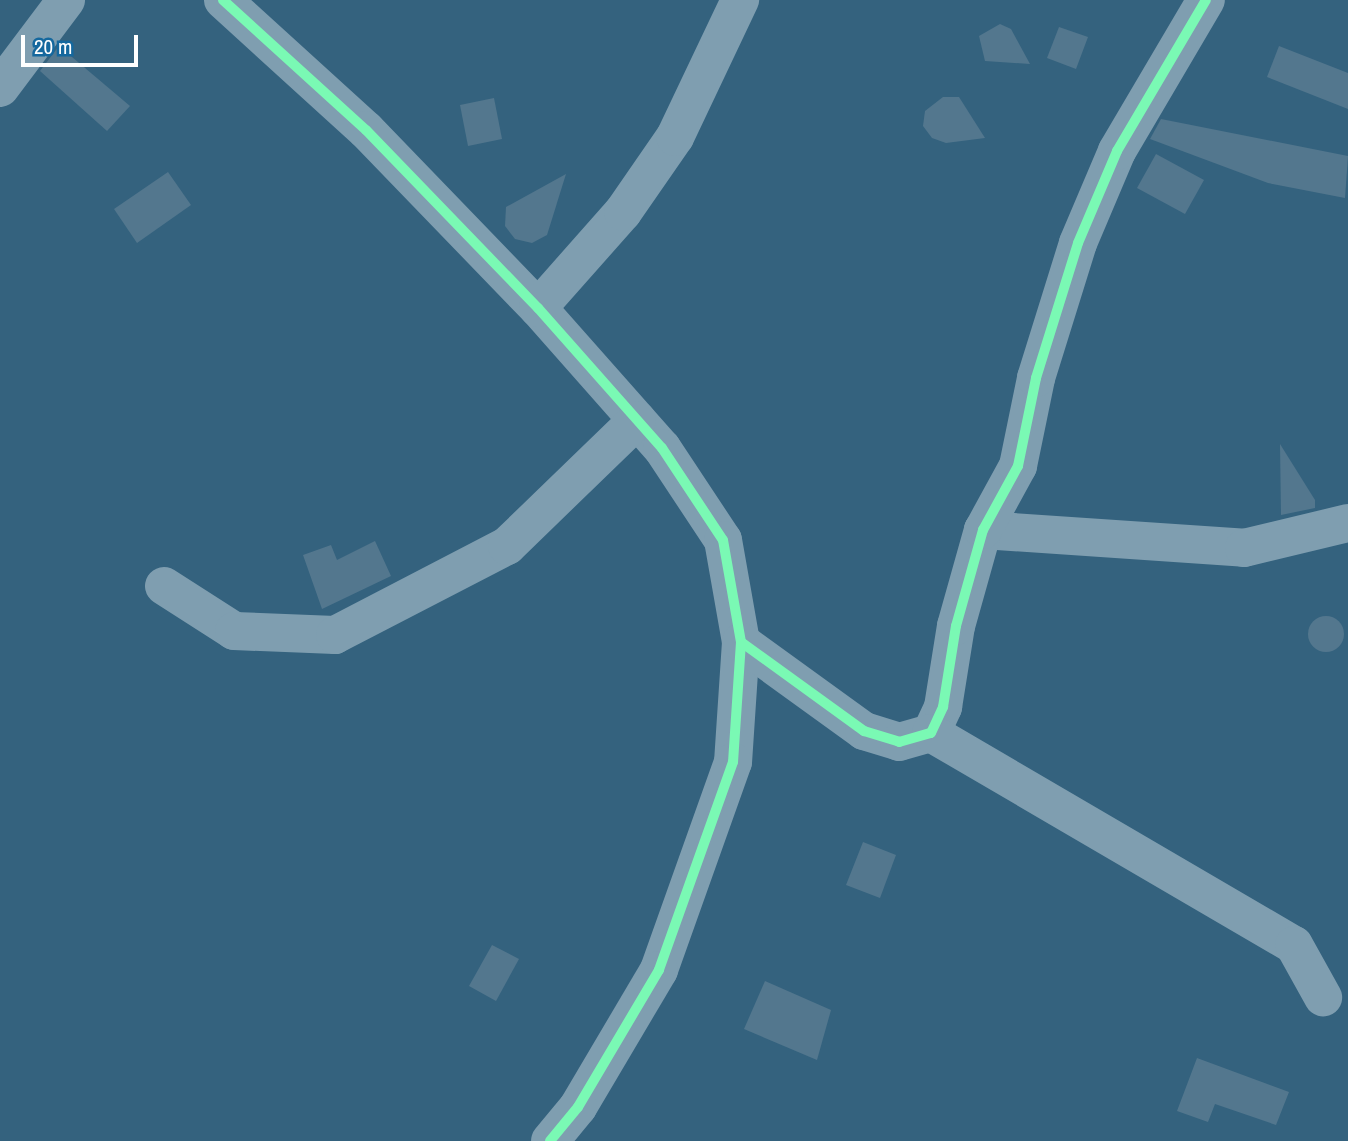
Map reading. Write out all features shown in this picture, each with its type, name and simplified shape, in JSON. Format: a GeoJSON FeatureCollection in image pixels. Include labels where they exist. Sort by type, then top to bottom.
{"type":"FeatureCollection","features":[{"type":"Feature","properties":{"kind":"street"},"geometry":{"type":"LineString","coordinates":[[0,88],[66,0]]}},
{"type":"Feature","properties":{"kind":"street"},"geometry":{"type":"LineString","coordinates":[[222,0],[366,130],[538,309],[637,420],[723,540],[741,642],[733,762],[710,839],[659,970],[578,1107],[550,1141]]}},
{"type":"Feature","properties":{"kind":"street"},"geometry":{"type":"LineString","coordinates":[[538,309],[623,212],[675,137],[740,0]]}},
{"type":"Feature","properties":{"kind":"street"},"geometry":{"type":"LineString","coordinates":[[931,733],[943,706],[956,626],[983,530],[1018,466],[1035,378],[1078,243],[1117,151],[1206,0]]}},
{"type":"Feature","properties":{"kind":"street"},"geometry":{"type":"LineString","coordinates":[[164,586],[234,631],[335,635],[507,546],[637,420]]}},
{"type":"Feature","properties":{"kind":"street"},"geometry":{"type":"LineString","coordinates":[[983,530],[1244,548],[1348,523]]}},
{"type":"Feature","properties":{"kind":"street"},"geometry":{"type":"LineString","coordinates":[[741,642],[864,731],[899,742],[931,733],[1294,945],[1323,997]]}},
{"type":"Feature","properties":{"kind":"building"},"geometry":{"type":"Polygon","coordinates":[[[1000,24],[1011,29],[1030,64],[985,61],[979,36],[1000,24]]]}},
{"type":"Feature","properties":{"kind":"building"},"geometry":{"type":"Polygon","coordinates":[[[1059,27],[1088,37],[1076,69],[1047,58],[1059,27]]]}},
{"type":"Feature","properties":{"kind":"building"},"geometry":{"type":"Polygon","coordinates":[[[59,46],[130,106],[107,131],[40,71],[59,46]]]}},
{"type":"Feature","properties":{"kind":"building"},"geometry":{"type":"Polygon","coordinates":[[[1279,46],[1348,73],[1348,109],[1267,77],[1279,46]]]}},
{"type":"Feature","properties":{"kind":"building"},"geometry":{"type":"Polygon","coordinates":[[[943,97],[959,97],[985,138],[946,143],[932,138],[923,126],[925,111],[943,97]]]}},
{"type":"Feature","properties":{"kind":"building"},"geometry":{"type":"Polygon","coordinates":[[[494,98],[502,139],[468,146],[460,105],[494,98]]]}},
{"type":"Feature","properties":{"kind":"building"},"geometry":{"type":"Polygon","coordinates":[[[1161,119],[1348,156],[1345,198],[1268,183],[1150,139],[1161,119]]]}},
{"type":"Feature","properties":{"kind":"building"},"geometry":{"type":"Polygon","coordinates":[[[1156,154],[1204,180],[1185,214],[1137,188],[1156,154]]]}},
{"type":"Feature","properties":{"kind":"building"},"geometry":{"type":"Polygon","coordinates":[[[168,172],[191,205],[137,243],[114,209],[168,172]]]}},
{"type":"Feature","properties":{"kind":"building"},"geometry":{"type":"Polygon","coordinates":[[[566,174],[547,235],[532,243],[515,239],[505,226],[506,207],[566,174]]]}},
{"type":"Feature","properties":{"kind":"building"},"geometry":{"type":"Polygon","coordinates":[[[1280,444],[1315,500],[1315,508],[1281,515],[1280,444]]]}},
{"type":"Feature","properties":{"kind":"building"},"geometry":{"type":"Polygon","coordinates":[[[375,541],[391,576],[322,609],[303,555],[331,545],[337,560],[375,541]]]}},
{"type":"Feature","properties":{"kind":"building"},"geometry":{"type":"Polygon","coordinates":[[[1326,616],[1339,621],[1344,634],[1339,647],[1326,652],[1313,647],[1308,634],[1313,621],[1326,616]]]}},
{"type":"Feature","properties":{"kind":"building"},"geometry":{"type":"Polygon","coordinates":[[[863,842],[896,855],[880,898],[846,885],[863,842]]]}},
{"type":"Feature","properties":{"kind":"building"},"geometry":{"type":"Polygon","coordinates":[[[492,945],[519,959],[496,1001],[469,986],[492,945]]]}},
{"type":"Feature","properties":{"kind":"building"},"geometry":{"type":"Polygon","coordinates":[[[765,981],[831,1010],[817,1060],[744,1029],[765,981]]]}},
{"type":"Feature","properties":{"kind":"building"},"geometry":{"type":"Polygon","coordinates":[[[1197,1058],[1289,1092],[1276,1125],[1215,1104],[1208,1122],[1177,1111],[1197,1058]]]}},
{"type":"Feature","properties":{"kind":"cycle path"},"geometry":{"type":"LineString","coordinates":[[223,0],[366,130],[538,308],[662,448],[723,540],[741,642],[733,762],[659,970],[578,1107],[550,1141]]}},
{"type":"Feature","properties":{"kind":"cycle path"},"geometry":{"type":"LineString","coordinates":[[741,642],[864,731],[899,742],[931,733],[943,707],[956,626],[983,530],[1018,466],[1036,378],[1078,243],[1117,151],[1206,0]]}}]}
